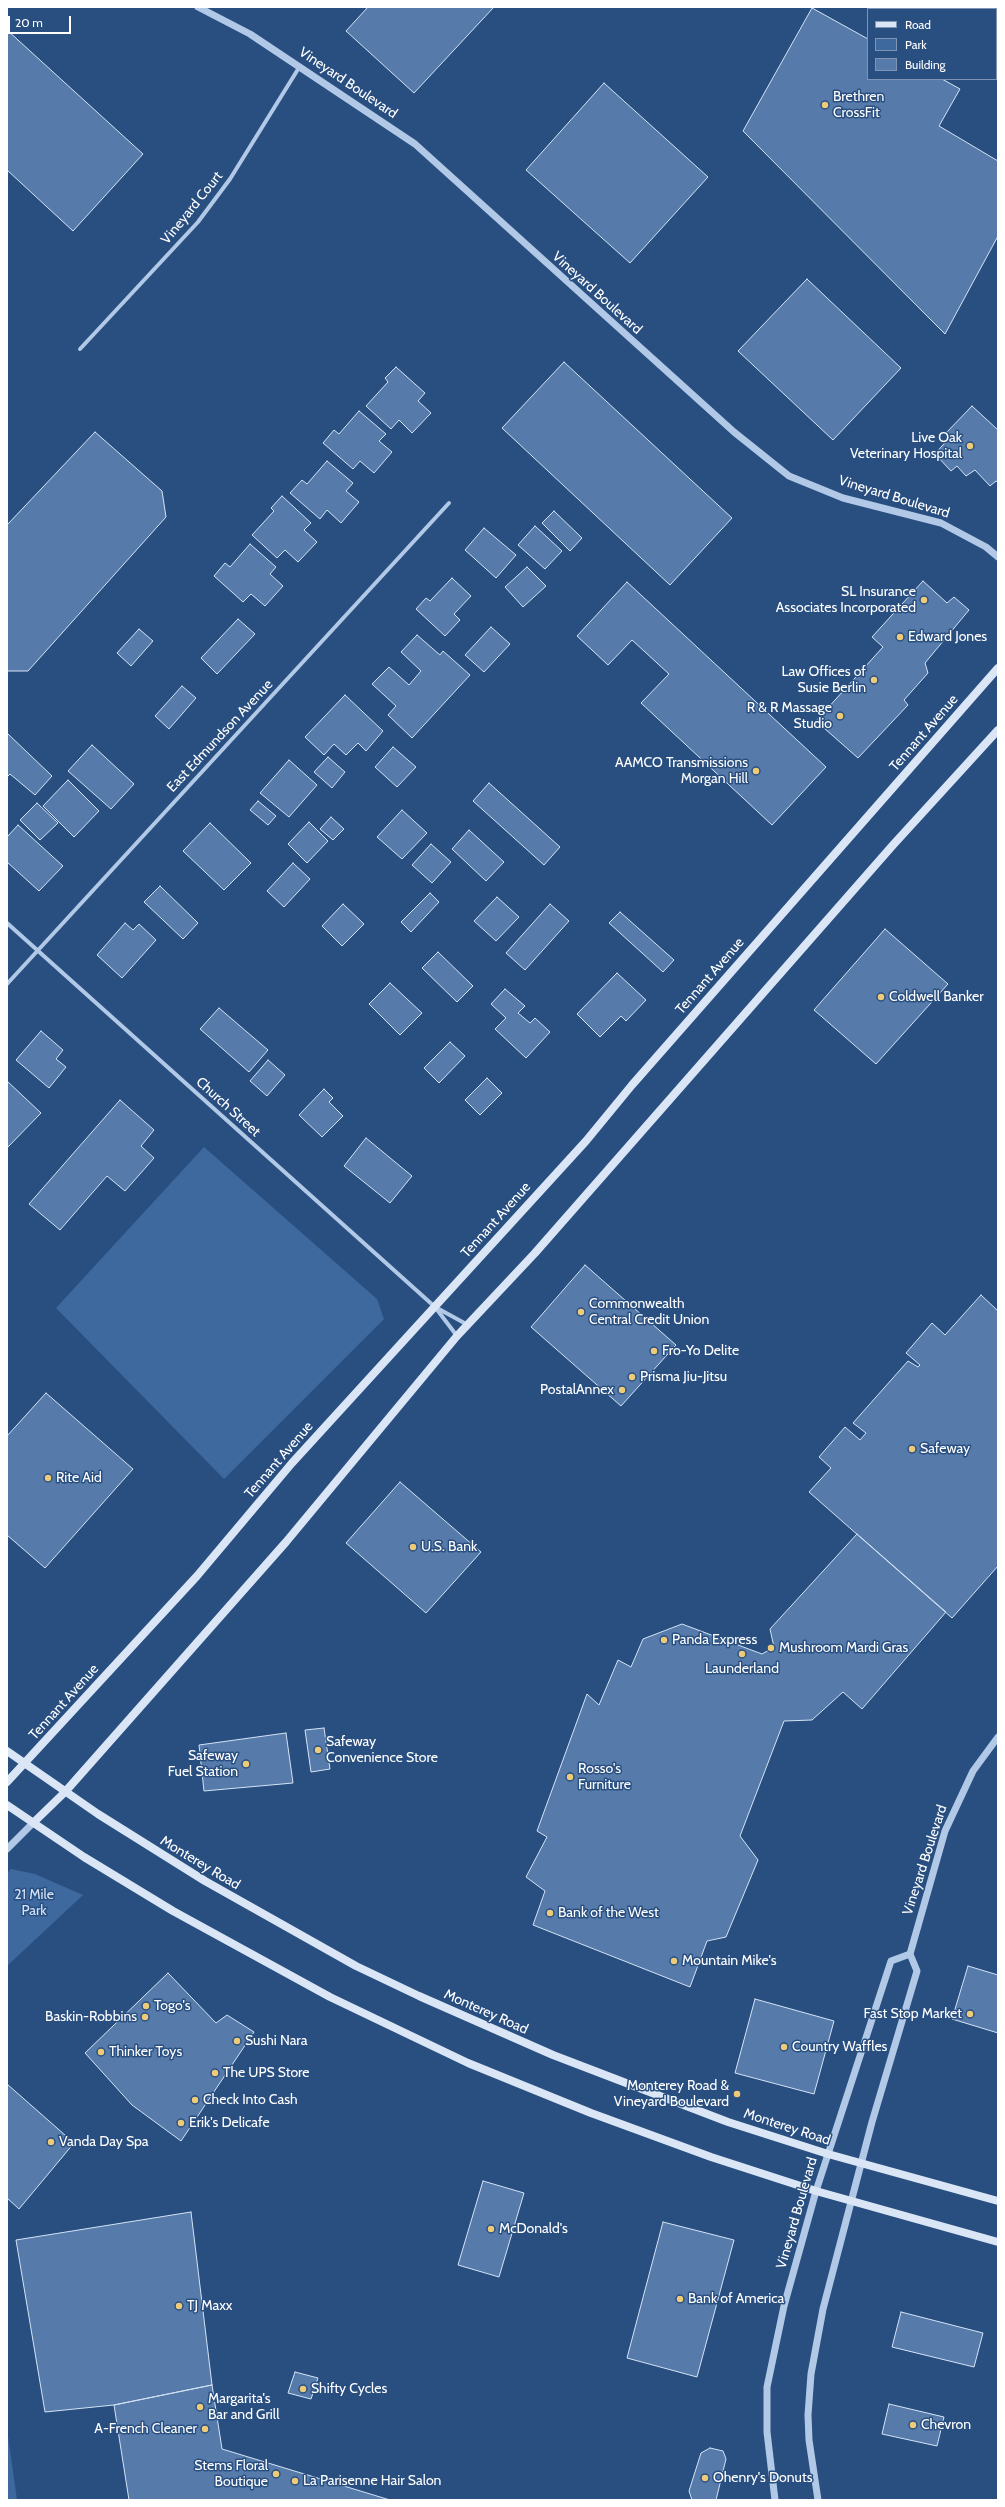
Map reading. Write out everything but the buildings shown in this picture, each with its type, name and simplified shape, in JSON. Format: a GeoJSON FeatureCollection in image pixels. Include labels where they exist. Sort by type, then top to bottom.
{"type":"FeatureCollection","features":[{"type":"Feature","properties":{"kind":"main road","name":"Tennant Avenue"},"geometry":{"type":"LineString","coordinates":[[7,1782],[197,1576],[292,1463],[586,1140],[632,1085],[998,668]]}},
{"type":"Feature","properties":{"kind":"main road"},"geometry":{"type":"LineString","coordinates":[[34,1823],[65,1792],[286,1542],[457,1336],[469,1326],[998,730]]}},
{"type":"Feature","properties":{"kind":"main road","name":"Monterey Road"},"geometry":{"type":"LineString","coordinates":[[7,1751],[65,1792],[150,1847],[252,1909],[356,1966],[419,1996],[552,2055],[673,2103],[861,2164],[998,2200]]}},
{"type":"Feature","properties":{"kind":"main road"},"geometry":{"type":"LineString","coordinates":[[7,1805],[173,1911],[323,1993],[475,2066],[591,2113],[710,2157],[852,2202],[998,2242]]}},
{"type":"Feature","properties":{"kind":"street","name":"Vineyard Boulevard"},"geometry":{"type":"LineString","coordinates":[[198,7],[250,34],[415,144],[728,427],[789,476],[843,498],[941,523],[986,547],[998,558]]}},
{"type":"Feature","properties":{"kind":"street","name":"Vineyard Court"},"geometry":{"type":"LineString","coordinates":[[80,349],[198,222],[230,179],[300,66]]}},
{"type":"Feature","properties":{"kind":"street","name":"East Edmundson Avenue"},"geometry":{"type":"LineString","coordinates":[[7,984],[449,503]]}},
{"type":"Feature","properties":{"kind":"street","name":"Church Street"},"geometry":{"type":"LineString","coordinates":[[7,923],[435,1307],[457,1336]]}},
{"type":"Feature","properties":{"kind":"street","name":"Church Street"},"geometry":{"type":"LineString","coordinates":[[435,1307],[469,1326]]}},
{"type":"Feature","properties":{"kind":"street","name":"Vineyard Boulevard"},"geometry":{"type":"LineString","coordinates":[[775,2500],[767,2432],[768,2387],[784,2306],[816,2191],[891,1961],[910,1954],[946,1831],[973,1771],[998,1737]]}},
{"type":"Feature","properties":{"kind":"street"},"geometry":{"type":"LineString","coordinates":[[7,1849],[34,1823]]}},
{"type":"Feature","properties":{"kind":"street"},"geometry":{"type":"LineString","coordinates":[[818,2500],[809,2440],[811,2374],[823,2309],[861,2164],[917,1971],[910,1954]]}},
{"type":"Feature","properties":{"kind":"green space"},"geometry":{"type":"Polygon","coordinates":[[[204,1147],[377,1299],[384,1319],[224,1479],[56,1308],[204,1147]]]}},
{"type":"Feature","properties":{"kind":"green space","name":"21 Mile Park"},"geometry":{"type":"Polygon","coordinates":[[[11,1869],[35,1874],[83,1895],[7,1966],[7,1873],[11,1869]]]}},
{"type":"Feature","properties":{"kind":"green space"},"geometry":{"type":"Polygon","coordinates":[[[7,2429],[17,2500],[7,2500],[7,2429]]]}},
{"type":"Feature","properties":{"kind":"place","name":"Brethren CrossFit"},"geometry":{"type":"Point","coordinates":[825,105]}},
{"type":"Feature","properties":{"kind":"place","name":"Live Oak Veterinary Hospital"},"geometry":{"type":"Point","coordinates":[970,446]}},
{"type":"Feature","properties":{"kind":"place","name":"SL Insurance Associates Incorporated"},"geometry":{"type":"Point","coordinates":[924,600]}},
{"type":"Feature","properties":{"kind":"place","name":"Edward Jones"},"geometry":{"type":"Point","coordinates":[900,637]}},
{"type":"Feature","properties":{"kind":"place","name":"Law Offices of Susie Berlin"},"geometry":{"type":"Point","coordinates":[874,680]}},
{"type":"Feature","properties":{"kind":"place","name":"R & R Massage Studio"},"geometry":{"type":"Point","coordinates":[840,716]}},
{"type":"Feature","properties":{"kind":"place","name":"AAMCO Transmissions Morgan Hill"},"geometry":{"type":"Point","coordinates":[756,771]}},
{"type":"Feature","properties":{"kind":"place","name":"Coldwell Banker"},"geometry":{"type":"Point","coordinates":[881,997]}},
{"type":"Feature","properties":{"kind":"place","name":"Commonwealth Central Credit Union"},"geometry":{"type":"Point","coordinates":[581,1312]}},
{"type":"Feature","properties":{"kind":"place","name":"Fro-Yo Delite"},"geometry":{"type":"Point","coordinates":[654,1351]}},
{"type":"Feature","properties":{"kind":"place","name":"Prisma Jiu-Jitsu"},"geometry":{"type":"Point","coordinates":[632,1377]}},
{"type":"Feature","properties":{"kind":"place","name":"PostalAnnex"},"geometry":{"type":"Point","coordinates":[622,1390]}},
{"type":"Feature","properties":{"kind":"place","name":"Safeway"},"geometry":{"type":"Point","coordinates":[912,1449]}},
{"type":"Feature","properties":{"kind":"place","name":"Rite Aid"},"geometry":{"type":"Point","coordinates":[48,1478]}},
{"type":"Feature","properties":{"kind":"place","name":"U.S. Bank"},"geometry":{"type":"Point","coordinates":[413,1547]}},
{"type":"Feature","properties":{"kind":"place","name":"Panda Express"},"geometry":{"type":"Point","coordinates":[664,1640]}},
{"type":"Feature","properties":{"kind":"place","name":"Mushroom Mardi Gras"},"geometry":{"type":"Point","coordinates":[771,1648]}},
{"type":"Feature","properties":{"kind":"place","name":"Launderland"},"geometry":{"type":"Point","coordinates":[742,1654]}},
{"type":"Feature","properties":{"kind":"place","name":"Safeway Convenience Store"},"geometry":{"type":"Point","coordinates":[318,1750]}},
{"type":"Feature","properties":{"kind":"place","name":"Safeway Fuel Station"},"geometry":{"type":"Point","coordinates":[246,1764]}},
{"type":"Feature","properties":{"kind":"place","name":"Rosso's Furniture"},"geometry":{"type":"Point","coordinates":[570,1777]}},
{"type":"Feature","properties":{"kind":"place","name":"Bank of the West"},"geometry":{"type":"Point","coordinates":[550,1913]}},
{"type":"Feature","properties":{"kind":"place","name":"Mountain Mike's"},"geometry":{"type":"Point","coordinates":[674,1961]}},
{"type":"Feature","properties":{"kind":"place","name":"Togo's"},"geometry":{"type":"Point","coordinates":[146,2006]}},
{"type":"Feature","properties":{"kind":"place","name":"Fast Stop Market"},"geometry":{"type":"Point","coordinates":[970,2014]}},
{"type":"Feature","properties":{"kind":"place","name":"Baskin-Robbins"},"geometry":{"type":"Point","coordinates":[145,2017]}},
{"type":"Feature","properties":{"kind":"place","name":"Sushi Nara"},"geometry":{"type":"Point","coordinates":[237,2041]}},
{"type":"Feature","properties":{"kind":"place","name":"Country Waffles"},"geometry":{"type":"Point","coordinates":[784,2047]}},
{"type":"Feature","properties":{"kind":"place","name":"Thinker Toys"},"geometry":{"type":"Point","coordinates":[101,2052]}},
{"type":"Feature","properties":{"kind":"place","name":"The UPS Store"},"geometry":{"type":"Point","coordinates":[215,2073]}},
{"type":"Feature","properties":{"kind":"place","name":"Monterey Road & Vineyard Boulevard"},"geometry":{"type":"Point","coordinates":[737,2094]}},
{"type":"Feature","properties":{"kind":"place","name":"Check Into Cash"},"geometry":{"type":"Point","coordinates":[195,2100]}},
{"type":"Feature","properties":{"kind":"place","name":"Erik's Delicafe"},"geometry":{"type":"Point","coordinates":[181,2123]}},
{"type":"Feature","properties":{"kind":"place","name":"Vanda Day Spa"},"geometry":{"type":"Point","coordinates":[51,2142]}},
{"type":"Feature","properties":{"kind":"place","name":"McDonald's"},"geometry":{"type":"Point","coordinates":[491,2229]}},
{"type":"Feature","properties":{"kind":"place","name":"Bank of America"},"geometry":{"type":"Point","coordinates":[680,2299]}},
{"type":"Feature","properties":{"kind":"place","name":"TJ Maxx"},"geometry":{"type":"Point","coordinates":[179,2306]}},
{"type":"Feature","properties":{"kind":"place","name":"Shifty Cycles"},"geometry":{"type":"Point","coordinates":[303,2389]}},
{"type":"Feature","properties":{"kind":"place","name":"Margarita's Bar and Grill"},"geometry":{"type":"Point","coordinates":[200,2407]}},
{"type":"Feature","properties":{"kind":"place","name":"Chevron"},"geometry":{"type":"Point","coordinates":[913,2425]}},
{"type":"Feature","properties":{"kind":"place","name":"A-French Cleaner"},"geometry":{"type":"Point","coordinates":[205,2429]}},
{"type":"Feature","properties":{"kind":"place","name":"Stems Floral Boutique"},"geometry":{"type":"Point","coordinates":[276,2474]}},
{"type":"Feature","properties":{"kind":"place","name":"Ohenry's Donuts"},"geometry":{"type":"Point","coordinates":[705,2478]}},
{"type":"Feature","properties":{"kind":"place","name":"La Parisenne Hair Salon"},"geometry":{"type":"Point","coordinates":[295,2481]}}]}
